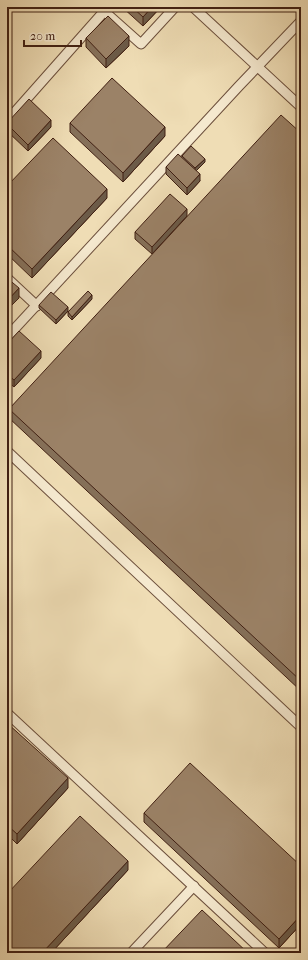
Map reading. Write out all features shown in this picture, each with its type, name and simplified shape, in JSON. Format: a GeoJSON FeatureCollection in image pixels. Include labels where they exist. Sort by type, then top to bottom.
{"type":"FeatureCollection","features":[{"type":"Feature","properties":{"kind":"lane"},"geometry":{"type":"LineString","coordinates":[[7,121],[106,9],[141,44],[175,7]]}},
{"type":"Feature","properties":{"kind":"lane"},"geometry":{"type":"LineString","coordinates":[[193,7],[301,107]]}},
{"type":"Feature","properties":{"kind":"lane"},"geometry":{"type":"LineString","coordinates":[[7,337],[257,66],[301,21]]}},
{"type":"Feature","properties":{"kind":"lane"},"geometry":{"type":"LineString","coordinates":[[7,278],[36,306]]}},
{"type":"Feature","properties":{"kind":"lane"},"geometry":{"type":"LineString","coordinates":[[7,451],[301,727]]}},
{"type":"Feature","properties":{"kind":"lane"},"geometry":{"type":"LineString","coordinates":[[7,713],[265,953]]}},
{"type":"Feature","properties":{"kind":"lane"},"geometry":{"type":"LineString","coordinates":[[131,953],[194,886]]}},
{"type":"Feature","properties":{"kind":"building"},"geometry":{"type":"Polygon","coordinates":[[[132,7],[152,7],[143,17],[132,7]]]}},
{"type":"Feature","properties":{"kind":"building"},"geometry":{"type":"Polygon","coordinates":[[[108,16],[129,36],[106,59],[86,38],[108,16]]]}},
{"type":"Feature","properties":{"kind":"building"},"geometry":{"type":"Polygon","coordinates":[[[112,78],[165,127],[123,173],[70,123],[112,78]]]}},
{"type":"Feature","properties":{"kind":"building"},"geometry":{"type":"Polygon","coordinates":[[[29,99],[51,120],[28,145],[7,123],[29,99]]]}},
{"type":"Feature","properties":{"kind":"building"},"geometry":{"type":"Polygon","coordinates":[[[281,115],[301,133],[301,681],[9,409],[281,115]]]}},
{"type":"Feature","properties":{"kind":"building"},"geometry":{"type":"Polygon","coordinates":[[[53,138],[107,189],[32,269],[7,245],[7,186],[53,138]]]}},
{"type":"Feature","properties":{"kind":"building"},"geometry":{"type":"Polygon","coordinates":[[[191,146],[205,159],[195,168],[182,156],[191,146]]]}},
{"type":"Feature","properties":{"kind":"building"},"geometry":{"type":"Polygon","coordinates":[[[178,154],[200,174],[187,188],[166,167],[178,154]]]}},
{"type":"Feature","properties":{"kind":"building"},"geometry":{"type":"Polygon","coordinates":[[[170,194],[187,209],[152,247],[135,232],[170,194]]]}},
{"type":"Feature","properties":{"kind":"building"},"geometry":{"type":"Polygon","coordinates":[[[7,278],[19,288],[7,301],[7,278]]]}},
{"type":"Feature","properties":{"kind":"building"},"geometry":{"type":"Polygon","coordinates":[[[88,291],[92,295],[72,317],[68,312],[88,291]]]}},
{"type":"Feature","properties":{"kind":"building"},"geometry":{"type":"Polygon","coordinates":[[[51,292],[68,307],[56,320],[39,305],[51,292]]]}},
{"type":"Feature","properties":{"kind":"building"},"geometry":{"type":"Polygon","coordinates":[[[19,331],[41,351],[14,380],[7,374],[7,344],[19,331]]]}},
{"type":"Feature","properties":{"kind":"building"},"geometry":{"type":"Polygon","coordinates":[[[7,723],[68,778],[17,834],[7,825],[7,723]]]}},
{"type":"Feature","properties":{"kind":"building"},"geometry":{"type":"Polygon","coordinates":[[[190,763],[301,866],[301,915],[279,939],[144,813],[190,763]]]}},
{"type":"Feature","properties":{"kind":"building"},"geometry":{"type":"Polygon","coordinates":[[[80,816],[128,861],[42,953],[13,953],[7,947],[7,894],[80,816]]]}},
{"type":"Feature","properties":{"kind":"building"},"geometry":{"type":"Polygon","coordinates":[[[202,910],[248,953],[161,953],[202,910]]]}}]}
